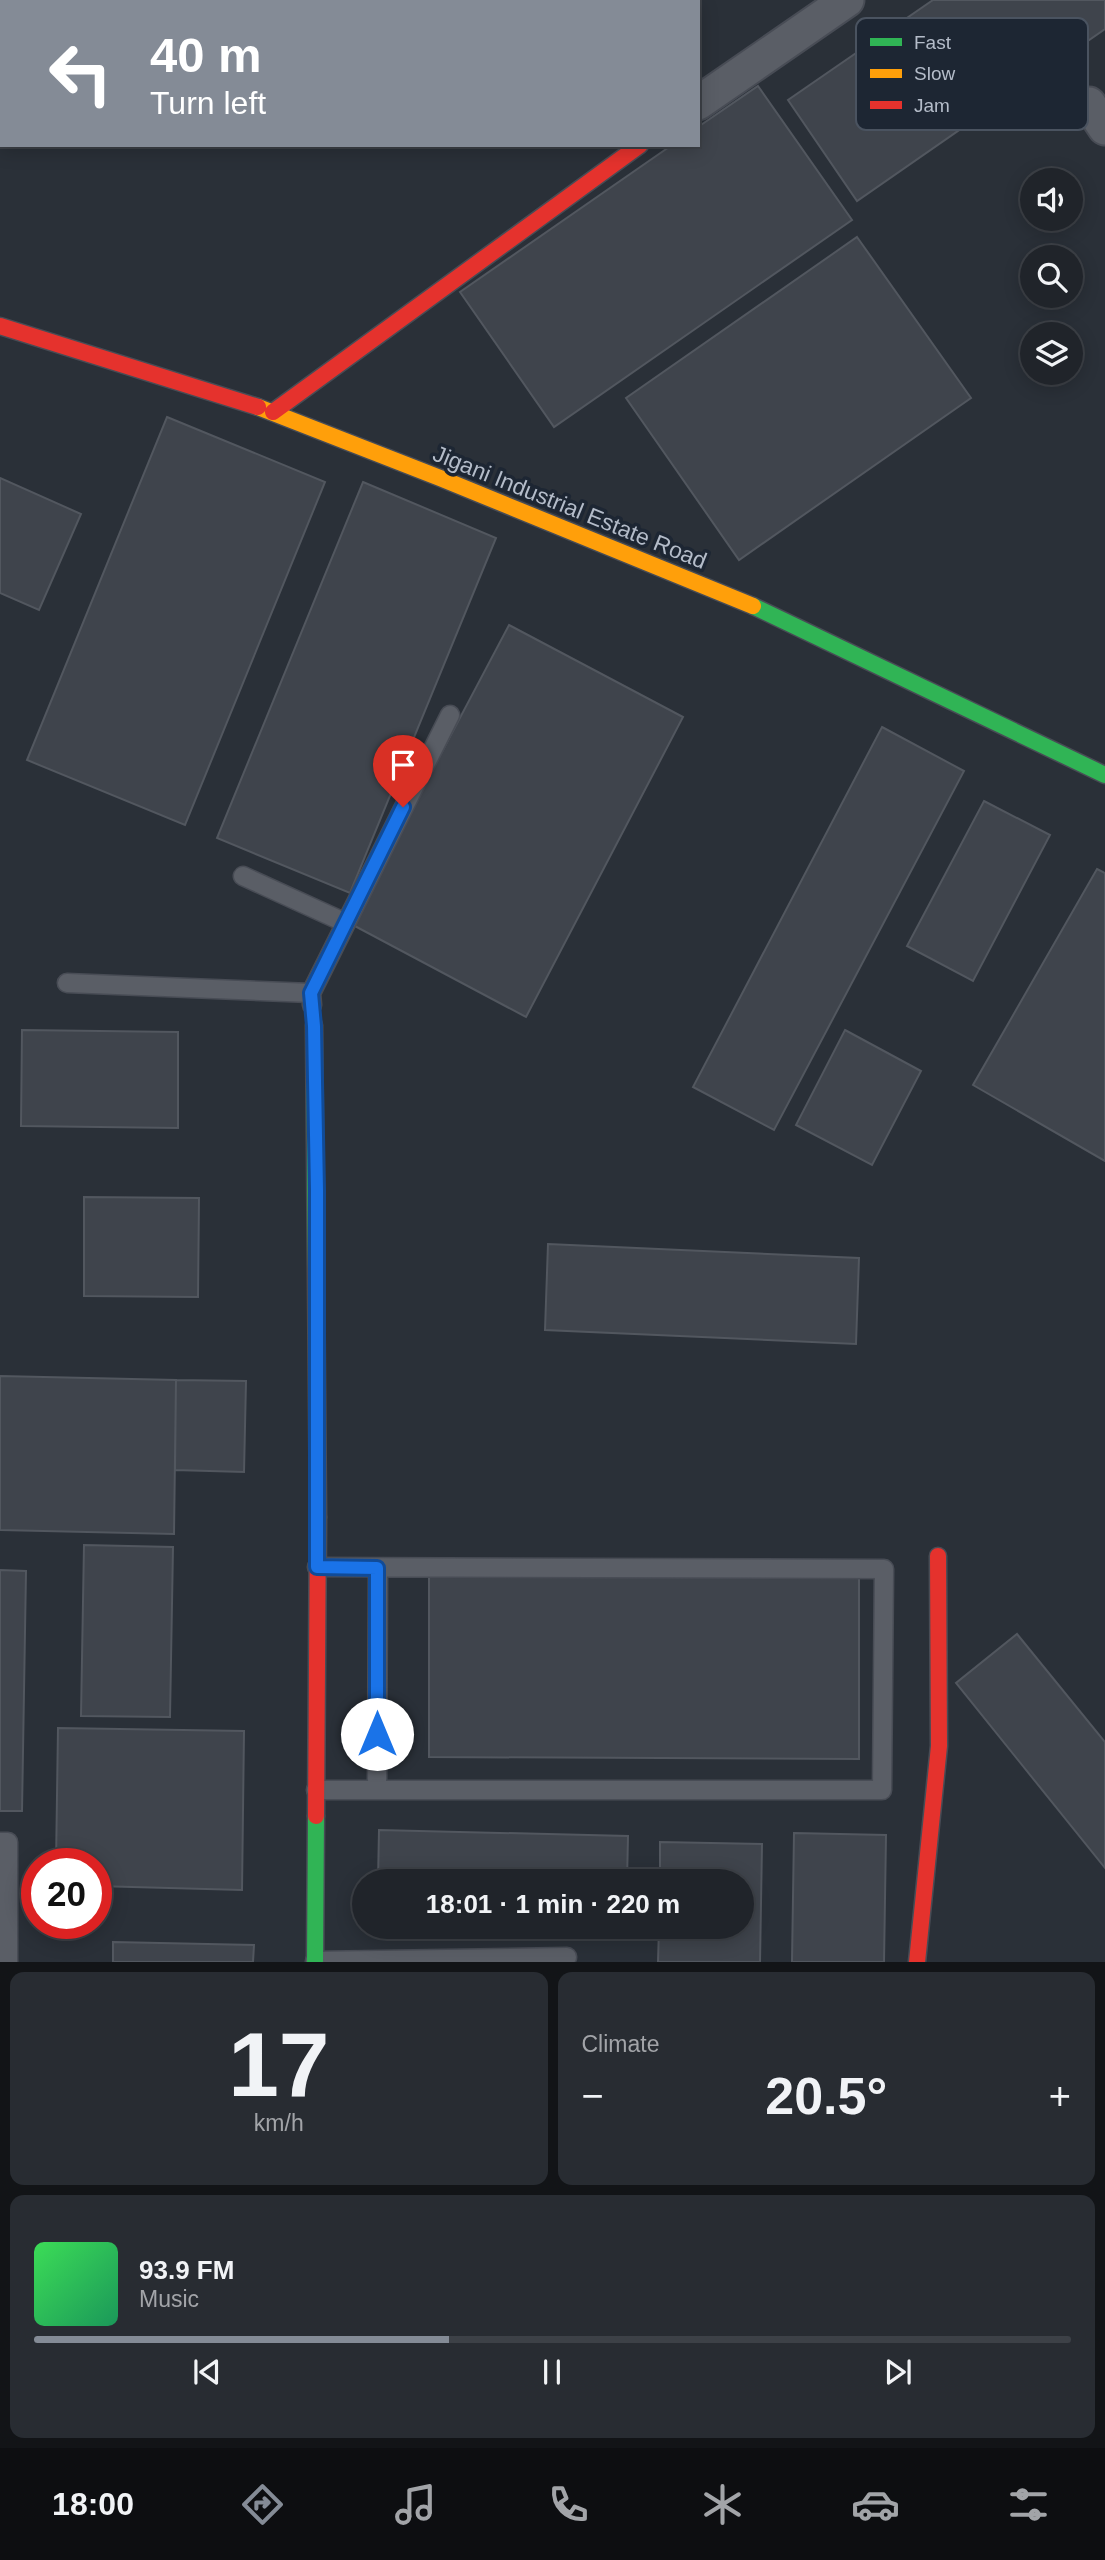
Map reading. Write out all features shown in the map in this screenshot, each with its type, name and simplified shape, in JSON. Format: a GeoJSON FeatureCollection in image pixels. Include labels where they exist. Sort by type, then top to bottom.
{"type":"FeatureCollection","features":[{"type":"Feature","properties":{"kind":"street"},"geometry":{"type":"LineString","coordinates":[[700,102],[847,0]]}},
{"type":"Feature","properties":{"kind":"street"},"geometry":{"type":"LineString","coordinates":[[273,412],[637,147]]}},
{"type":"Feature","properties":{"kind":"street","name":"Jigani Industrial Estate Road"},"geometry":{"type":"LineString","coordinates":[[0,326],[273,412],[776,615],[1105,775]]}},
{"type":"Feature","properties":{"kind":"street"},"geometry":{"type":"LineString","coordinates":[[314,1026],[318,1217],[315,1961]]}},
{"type":"Feature","properties":{"kind":"street"},"geometry":{"type":"LineString","coordinates":[[917,1962],[939,1746],[938,1556]]}},
{"type":"Feature","properties":{"kind":"lane"},"geometry":{"type":"LineString","coordinates":[[314,1026],[311,993],[450,715]]}},
{"type":"Feature","properties":{"kind":"lane"},"geometry":{"type":"LineString","coordinates":[[243,876],[346,923]]}},
{"type":"Feature","properties":{"kind":"lane"},"geometry":{"type":"LineString","coordinates":[[67,983],[311,993]]}},
{"type":"Feature","properties":{"kind":"lane"},"geometry":{"type":"LineString","coordinates":[[316,1790],[882,1790],[884,1583],[884,1569],[317,1567]]}},
{"type":"Feature","properties":{"kind":"lane"},"geometry":{"type":"LineString","coordinates":[[377,1568],[377,1790]]}},
{"type":"Feature","properties":{"kind":"lane"},"geometry":{"type":"LineString","coordinates":[[0,1842],[8,1842],[8,1962]]}},
{"type":"Feature","properties":{"kind":"lane"},"geometry":{"type":"LineString","coordinates":[[315,1961],[568,1958]]}},
{"type":"Feature","properties":{"kind":"building"},"geometry":{"type":"Polygon","coordinates":[[[933,0],[1105,0],[1105,29],[1088,41],[1088,18],[907,18],[933,0]]]}},
{"type":"Feature","properties":{"kind":"building"},"geometry":{"type":"Polygon","coordinates":[[[856,53],[856,130],[959,130],[857,201],[788,100],[856,53]]]}},
{"type":"Feature","properties":{"kind":"building"},"geometry":{"type":"Polygon","coordinates":[[[758,86],[852,220],[554,427],[460,292],[669,147],[700,147],[700,126],[758,86]]]}},
{"type":"Feature","properties":{"kind":"building"},"geometry":{"type":"Polygon","coordinates":[[[857,237],[971,398],[739,560],[626,398],[857,237]]]}},
{"type":"Feature","properties":{"kind":"building"},"geometry":{"type":"Polygon","coordinates":[[[167,417],[325,482],[185,825],[27,760],[167,417]]]}},
{"type":"Feature","properties":{"kind":"building"},"geometry":{"type":"Polygon","coordinates":[[[0,478],[81,514],[39,610],[0,593],[0,478]]]}},
{"type":"Feature","properties":{"kind":"building"},"geometry":{"type":"Polygon","coordinates":[[[363,482],[496,538],[350,893],[217,838],[363,482]]]}},
{"type":"Feature","properties":{"kind":"building"},"geometry":{"type":"Polygon","coordinates":[[[509,625],[683,717],[526,1017],[351,924],[509,625]]]}},
{"type":"Feature","properties":{"kind":"building"},"geometry":{"type":"Polygon","coordinates":[[[882,727],[964,771],[774,1130],[693,1087],[882,727]]]}},
{"type":"Feature","properties":{"kind":"building"},"geometry":{"type":"Polygon","coordinates":[[[984,801],[1050,835],[973,981],[907,946],[984,801]]]}},
{"type":"Feature","properties":{"kind":"building"},"geometry":{"type":"Polygon","coordinates":[[[1097,869],[1105,873],[1105,1161],[973,1085],[1097,869]]]}},
{"type":"Feature","properties":{"kind":"building"},"geometry":{"type":"Polygon","coordinates":[[[22,1030],[178,1032],[178,1128],[21,1126],[22,1030]]]}},
{"type":"Feature","properties":{"kind":"building"},"geometry":{"type":"Polygon","coordinates":[[[845,1030],[921,1071],[872,1165],[796,1125],[845,1030]]]}},
{"type":"Feature","properties":{"kind":"building"},"geometry":{"type":"Polygon","coordinates":[[[84,1197],[199,1198],[198,1297],[84,1296],[84,1197]]]}},
{"type":"Feature","properties":{"kind":"building"},"geometry":{"type":"Polygon","coordinates":[[[548,1244],[859,1258],[856,1344],[545,1330],[548,1244]]]}},
{"type":"Feature","properties":{"kind":"building"},"geometry":{"type":"Polygon","coordinates":[[[0,1376],[176,1380],[174,1534],[0,1530],[0,1376]]]}},
{"type":"Feature","properties":{"kind":"building"},"geometry":{"type":"Polygon","coordinates":[[[176,1380],[246,1381],[244,1472],[175,1470],[176,1380]]]}},
{"type":"Feature","properties":{"kind":"building"},"geometry":{"type":"Polygon","coordinates":[[[84,1545],[173,1547],[170,1717],[81,1716],[84,1545]]]}},
{"type":"Feature","properties":{"kind":"building"},"geometry":{"type":"Polygon","coordinates":[[[0,1570],[26,1571],[22,1811],[0,1811],[0,1570]]]}},
{"type":"Feature","properties":{"kind":"building"},"geometry":{"type":"Polygon","coordinates":[[[429,1574],[859,1576],[859,1759],[429,1757],[429,1574]]]}},
{"type":"Feature","properties":{"kind":"building"},"geometry":{"type":"Polygon","coordinates":[[[1017,1634],[1105,1742],[1105,1868],[956,1683],[1017,1634]]]}},
{"type":"Feature","properties":{"kind":"building"},"geometry":{"type":"Polygon","coordinates":[[[58,1728],[244,1731],[242,1890],[112,1886],[112,1848],[56,1848],[58,1728]]]}},
{"type":"Feature","properties":{"kind":"building"},"geometry":{"type":"Polygon","coordinates":[[[379,1830],[628,1836],[627,1869],[378,1869],[379,1830]]]}},
{"type":"Feature","properties":{"kind":"building"},"geometry":{"type":"Polygon","coordinates":[[[794,1833],[886,1835],[884,1962],[792,1962],[794,1833]]]}},
{"type":"Feature","properties":{"kind":"building"},"geometry":{"type":"Polygon","coordinates":[[[660,1842],[762,1844],[760,1962],[658,1962],[659,1939],[754,1939],[754,1869],[660,1869],[660,1842]]]}},
{"type":"Feature","properties":{"kind":"building"},"geometry":{"type":"Polygon","coordinates":[[[113,1942],[254,1945],[253,1962],[113,1962],[113,1942]]]}},
{"type":"Feature","properties":{"kind":"traffic: fast"},"geometry":{"type":"LineString","coordinates":[[753,606],[1105,775]]}},
{"type":"Feature","properties":{"kind":"traffic: fast"},"geometry":{"type":"LineString","coordinates":[[314,1025],[318,1517]]}},
{"type":"Feature","properties":{"kind":"traffic: fast"},"geometry":{"type":"LineString","coordinates":[[315,1962],[316,1816]]}},
{"type":"Feature","properties":{"kind":"traffic: slow"},"geometry":{"type":"LineString","coordinates":[[258,407],[753,606]]}},
{"type":"Feature","properties":{"kind":"traffic: jam"},"geometry":{"type":"LineString","coordinates":[[273,412],[637,147]]}},
{"type":"Feature","properties":{"kind":"traffic: jam"},"geometry":{"type":"LineString","coordinates":[[0,326],[258,407]]}},
{"type":"Feature","properties":{"kind":"traffic: jam"},"geometry":{"type":"LineString","coordinates":[[316,1816],[318,1517]]}},
{"type":"Feature","properties":{"kind":"traffic: jam"},"geometry":{"type":"LineString","coordinates":[[917,1962],[939,1746],[938,1556]]}},
{"type":"Feature","properties":{"kind":"route"},"geometry":{"type":"LineString","coordinates":[[377,1734],[377,1568],[317,1567],[317,1190],[311,993],[403,807]]}}]}
